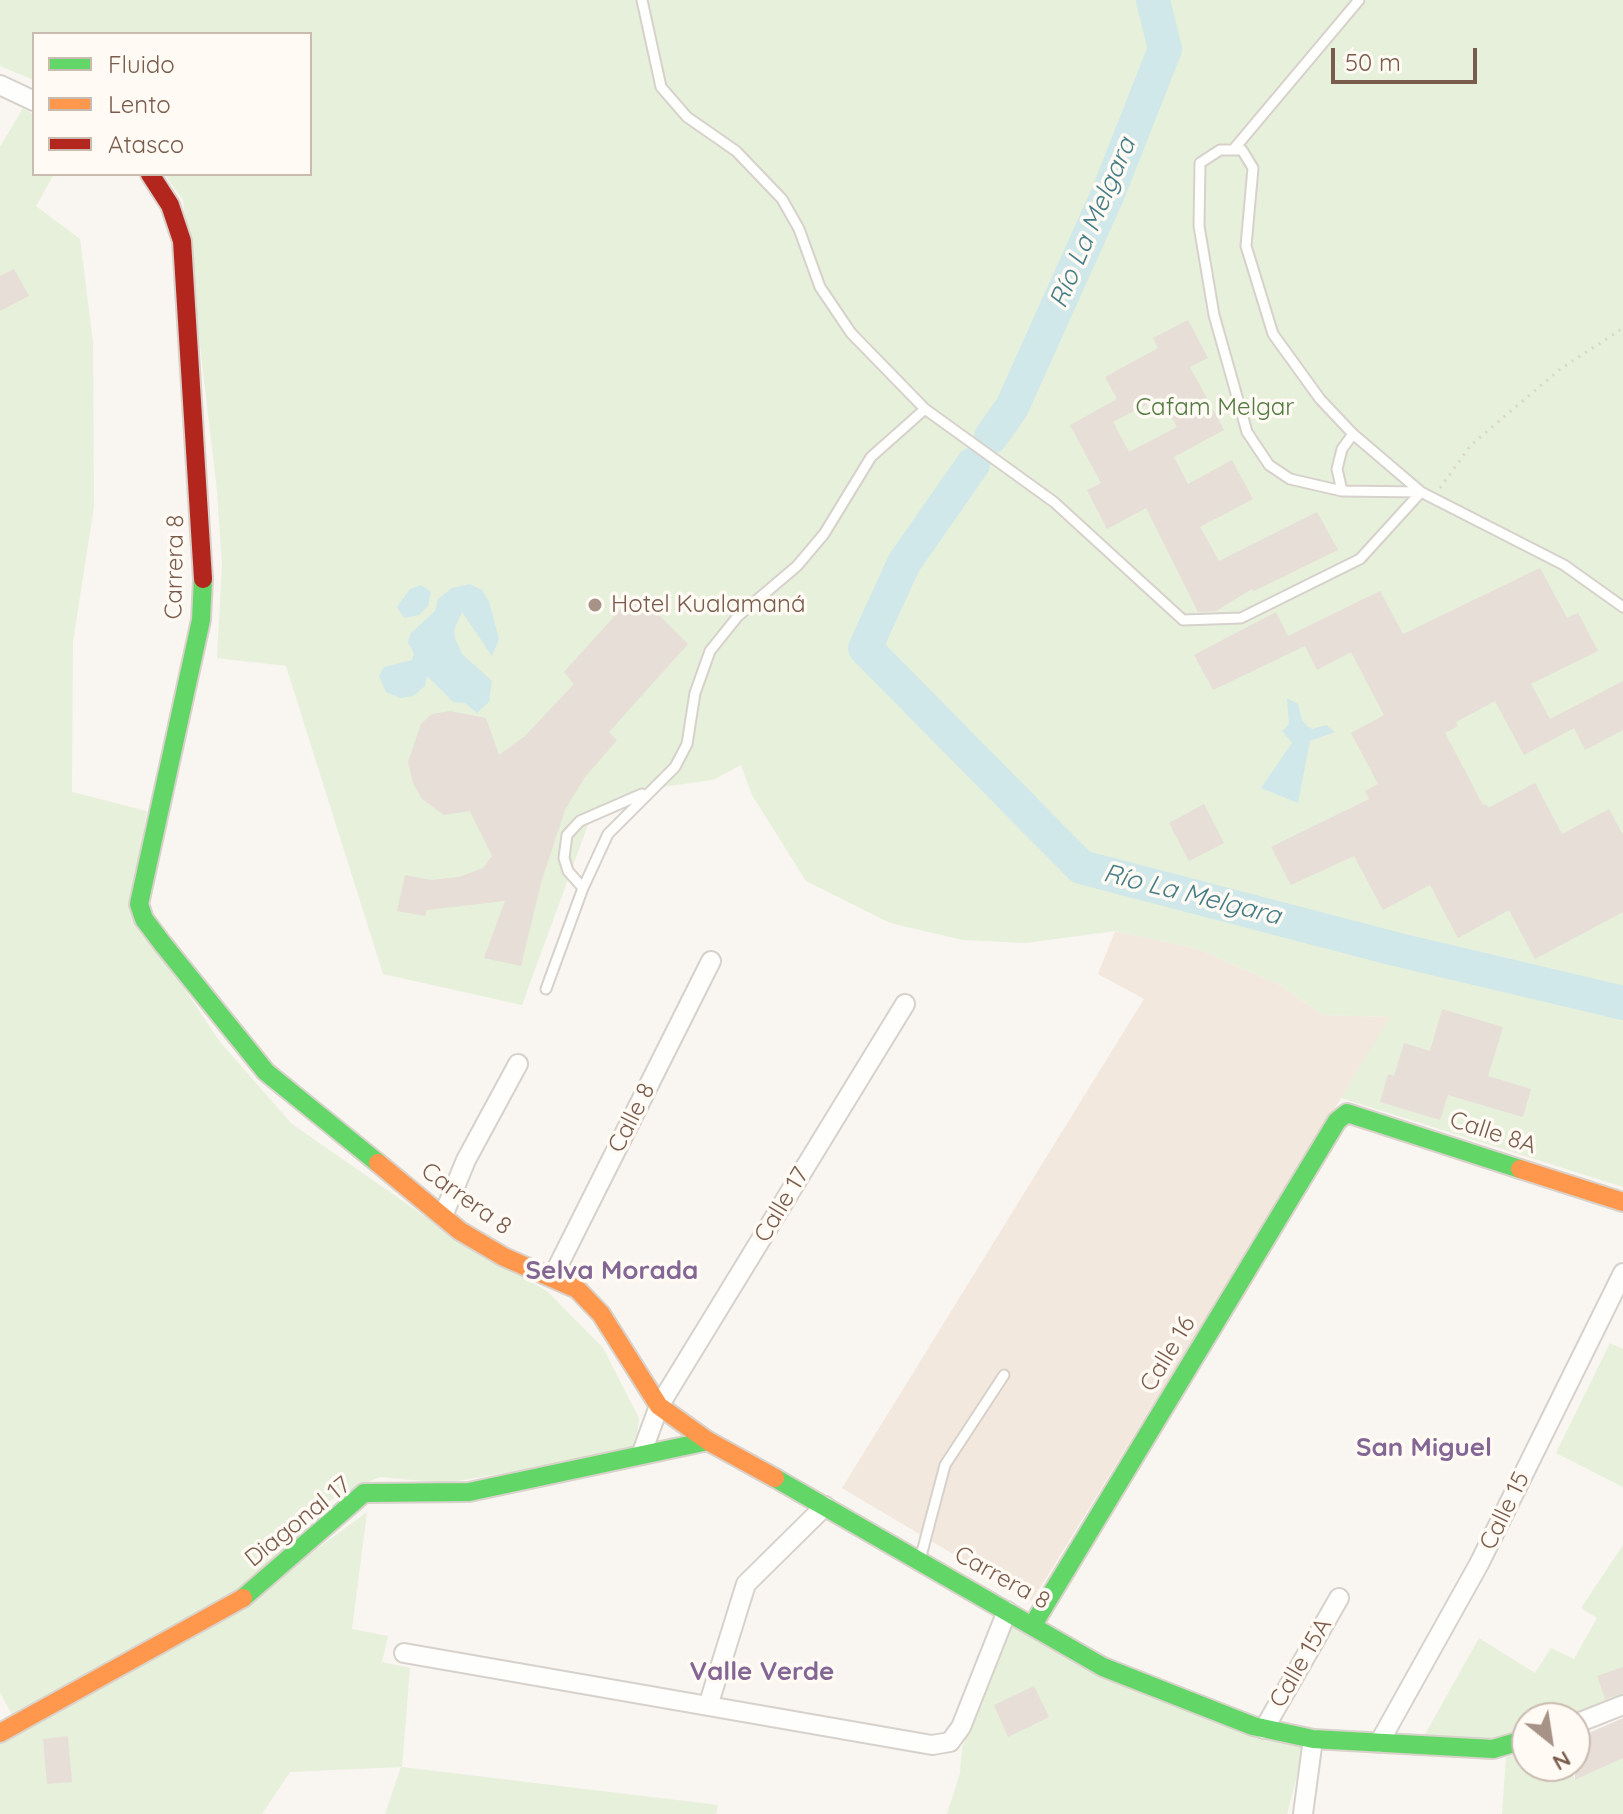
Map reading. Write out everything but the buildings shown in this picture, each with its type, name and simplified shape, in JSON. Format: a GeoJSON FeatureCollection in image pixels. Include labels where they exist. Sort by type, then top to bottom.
{"type":"FeatureCollection","features":[{"type":"Feature","properties":{"kind":"street"},"geometry":{"type":"LineString","coordinates":[[0,85],[32,100]]}},
{"type":"Feature","properties":{"kind":"street","name":"Carrera 8"},"geometry":{"type":"LineString","coordinates":[[151,176],[170,205],[182,241],[204,563],[201,620],[139,904],[144,919],[162,943],[266,1072],[443,1216],[504,1257],[577,1289],[601,1314],[659,1406],[708,1441],[1007,1611],[1034,1623],[1103,1667],[1264,1729],[1313,1739],[1493,1749],[1511,1744]]}},
{"type":"Feature","properties":{"kind":"street","name":"Calle 8"},"geometry":{"type":"LineString","coordinates":[[553,1276],[711,961]]}},
{"type":"Feature","properties":{"kind":"street","name":"Calle 17"},"geometry":{"type":"LineString","coordinates":[[641,1455],[659,1406],[905,1004]]}},
{"type":"Feature","properties":{"kind":"street"},"geometry":{"type":"LineString","coordinates":[[443,1216],[466,1160],[518,1064]]}},
{"type":"Feature","properties":{"kind":"street","name":"Calle 8A"},"geometry":{"type":"LineString","coordinates":[[1347,1113],[1623,1202]]}},
{"type":"Feature","properties":{"kind":"street","name":"Calle 16"},"geometry":{"type":"LineString","coordinates":[[1034,1623],[1337,1121],[1347,1113]]}},
{"type":"Feature","properties":{"kind":"street","name":"Calle 15"},"geometry":{"type":"LineString","coordinates":[[1379,1743],[1479,1564],[1623,1273]]}},
{"type":"Feature","properties":{"kind":"street","name":"Diagonal 17"},"geometry":{"type":"LineString","coordinates":[[0,1732],[238,1602],[364,1493],[469,1492],[708,1441]]}},
{"type":"Feature","properties":{"kind":"street"},"geometry":{"type":"LineString","coordinates":[[708,1706],[746,1584],[825,1506]]}},
{"type":"Feature","properties":{"kind":"street","name":"Calle 15A"},"geometry":{"type":"LineString","coordinates":[[1264,1729],[1339,1598]]}},
{"type":"Feature","properties":{"kind":"street"},"geometry":{"type":"LineString","coordinates":[[404,1653],[932,1745],[950,1742],[961,1727],[1007,1611]]}},
{"type":"Feature","properties":{"kind":"street"},"geometry":{"type":"LineString","coordinates":[[1591,1718],[1623,1705]]}},
{"type":"Feature","properties":{"kind":"street"},"geometry":{"type":"LineString","coordinates":[[1303,1814],[1313,1739]]}},
{"type":"Feature","properties":{"kind":"lane"},"geometry":{"type":"LineString","coordinates":[[642,0],[661,87],[687,117],[736,151],[782,199],[799,229],[820,287],[851,333],[925,409],[1054,502],[1183,620],[1241,618],[1360,559],[1421,492]]}},
{"type":"Feature","properties":{"kind":"lane"},"geometry":{"type":"LineString","coordinates":[[1233,150],[1359,0]]}},
{"type":"Feature","properties":{"kind":"lane"},"geometry":{"type":"LineString","coordinates":[[1421,492],[1342,491],[1290,479],[1269,465],[1247,432],[1214,315],[1199,226],[1200,163],[1220,150],[1242,150],[1253,168],[1246,246],[1273,334],[1320,399],[1353,434],[1421,492],[1564,565],[1623,607]]}},
{"type":"Feature","properties":{"kind":"lane"},"geometry":{"type":"LineString","coordinates":[[546,989],[583,888],[608,834],[645,793],[675,767],[687,744],[695,693],[710,651],[738,616],[797,566],[824,534],[871,457],[925,409]]}},
{"type":"Feature","properties":{"kind":"lane"},"geometry":{"type":"LineString","coordinates":[[1342,491],[1337,469],[1342,449],[1353,434]]}},
{"type":"Feature","properties":{"kind":"lane"},"geometry":{"type":"LineString","coordinates":[[583,888],[568,871],[564,858],[567,835],[580,821],[645,793]]}},
{"type":"Feature","properties":{"kind":"lane"},"geometry":{"type":"LineString","coordinates":[[920,1559],[945,1465],[1004,1375]]}},
{"type":"Feature","properties":{"kind":"path"},"geometry":{"type":"LineString","coordinates":[[1434,498],[1471,445],[1559,370],[1623,328]]}},
{"type":"Feature","properties":{"kind":"shaded area"},"geometry":{"type":"Polygon","coordinates":[[[1115,931],[1198,949],[1280,985],[1323,1015],[1391,1017],[1032,1601],[842,1488],[1144,999],[1098,974],[1115,931]]]}},
{"type":"Feature","properties":{"kind":"green space","name":"Cafam Melgar"},"geometry":{"type":"Polygon","coordinates":[[[0,0],[1623,0],[1623,1187],[1341,1098],[1390,1017],[1323,1015],[1280,985],[1198,949],[1115,931],[1026,943],[963,940],[890,923],[806,881],[752,795],[741,765],[713,780],[639,790],[589,822],[522,1005],[383,974],[286,666],[217,658],[222,566],[217,491],[183,200],[165,176],[312,176],[312,32],[32,32],[32,79],[0,66],[0,0]]]}},
{"type":"Feature","properties":{"kind":"green space"},"geometry":{"type":"Polygon","coordinates":[[[23,108],[32,114],[32,176],[53,176],[36,206],[80,239],[93,342],[94,507],[73,641],[72,792],[147,811],[131,909],[220,1042],[292,1124],[433,1222],[548,1292],[603,1348],[639,1418],[636,1446],[589,1459],[445,1483],[380,1477],[340,1494],[305,1518],[273,1565],[247,1589],[13,1717],[0,1692],[0,147],[23,108]]]}},
{"type":"Feature","properties":{"kind":"green space"},"geometry":{"type":"Polygon","coordinates":[[[1610,1343],[1623,1349],[1623,1487],[1556,1453],[1610,1343]]]}},
{"type":"Feature","properties":{"kind":"green space"},"geometry":{"type":"Polygon","coordinates":[[[367,1512],[352,1629],[388,1636],[382,1662],[410,1668],[402,1767],[718,1805],[716,1814],[385,1814],[401,1767],[290,1772],[262,1814],[0,1814],[0,1742],[275,1580],[367,1512]]]}},
{"type":"Feature","properties":{"kind":"green space"},"geometry":{"type":"Polygon","coordinates":[[[1623,1545],[1623,1696],[1591,1707],[1591,1702],[1511,1702],[1511,1736],[1492,1743],[1423,1738],[1479,1638],[1535,1673],[1551,1648],[1574,1659],[1597,1618],[1581,1608],[1623,1545]]]}},
{"type":"Feature","properties":{"kind":"green space"},"geometry":{"type":"Polygon","coordinates":[[[1013,1622],[1306,1742],[1287,1814],[947,1814],[960,1773],[962,1748],[1013,1622]]]}},
{"type":"Feature","properties":{"kind":"green space"},"geometry":{"type":"Polygon","coordinates":[[[1511,1756],[1511,1782],[1591,1782],[1591,1773],[1623,1758],[1623,1814],[1502,1814],[1506,1757],[1511,1756]]]}},
{"type":"Feature","properties":{"kind":"water"},"geometry":{"type":"Polygon","coordinates":[[[470,584],[482,590],[489,601],[499,639],[492,656],[462,612],[454,630],[455,638],[462,654],[492,681],[489,702],[477,713],[465,703],[453,702],[427,676],[425,686],[413,696],[400,698],[386,692],[379,676],[384,667],[412,660],[414,653],[408,643],[410,634],[435,611],[438,599],[452,588],[470,584]]]}},
{"type":"Feature","properties":{"kind":"water"},"geometry":{"type":"Polygon","coordinates":[[[421,585],[431,592],[428,606],[419,615],[404,618],[397,607],[410,589],[421,585]]]}},
{"type":"Feature","properties":{"kind":"water"},"geometry":{"type":"Polygon","coordinates":[[[1287,698],[1298,704],[1307,726],[1312,729],[1326,725],[1335,732],[1310,741],[1298,803],[1261,788],[1292,743],[1282,731],[1289,724],[1287,698]]]}},
{"type":"Feature","properties":{"kind":"waterway","name":"Río La Melgara"},"geometry":{"type":"LineString","coordinates":[[991,437],[1012,407],[1107,196],[1165,49],[1153,0]]}},
{"type":"Feature","properties":{"kind":"waterway","name":"Río La Melgara"},"geometry":{"type":"LineString","coordinates":[[973,464],[904,563],[865,648],[1081,867],[1395,949],[1623,1003]]}},
{"type":"Feature","properties":{"kind":"traffic: fast"},"geometry":{"type":"LineString","coordinates":[[203,579],[201,620],[139,904],[144,919],[162,943],[266,1072],[378,1163]]}},
{"type":"Feature","properties":{"kind":"traffic: fast"},"geometry":{"type":"LineString","coordinates":[[1034,1623],[1337,1121],[1347,1113],[1520,1169]]}},
{"type":"Feature","properties":{"kind":"traffic: fast"},"geometry":{"type":"LineString","coordinates":[[243,1598],[364,1493],[469,1492],[708,1441]]}},
{"type":"Feature","properties":{"kind":"traffic: fast"},"geometry":{"type":"LineString","coordinates":[[775,1478],[1103,1667],[1253,1726],[1313,1739],[1493,1749],[1511,1744]]}},
{"type":"Feature","properties":{"kind":"traffic: slow"},"geometry":{"type":"LineString","coordinates":[[378,1163],[460,1231],[504,1257],[577,1289],[601,1314],[659,1406],[708,1441],[775,1478]]}},
{"type":"Feature","properties":{"kind":"traffic: slow"},"geometry":{"type":"LineString","coordinates":[[1520,1169],[1623,1202]]}},
{"type":"Feature","properties":{"kind":"traffic: slow"},"geometry":{"type":"LineString","coordinates":[[0,1733],[243,1598]]}},
{"type":"Feature","properties":{"kind":"traffic: jam"},"geometry":{"type":"LineString","coordinates":[[151,176],[170,205],[182,241],[203,579]]}},
{"type":"Feature","properties":{"kind":"place","name":"Hotel Kualamaná"},"geometry":{"type":"Point","coordinates":[595,605]}},
{"type":"Feature","properties":{"kind":"district","name":"Selva Morada"},"geometry":{"type":"Point","coordinates":[612,1271]}},
{"type":"Feature","properties":{"kind":"district","name":"San Miguel"},"geometry":{"type":"Point","coordinates":[1424,1448]}},
{"type":"Feature","properties":{"kind":"district","name":"Valle Verde"},"geometry":{"type":"Point","coordinates":[762,1672]}}]}
